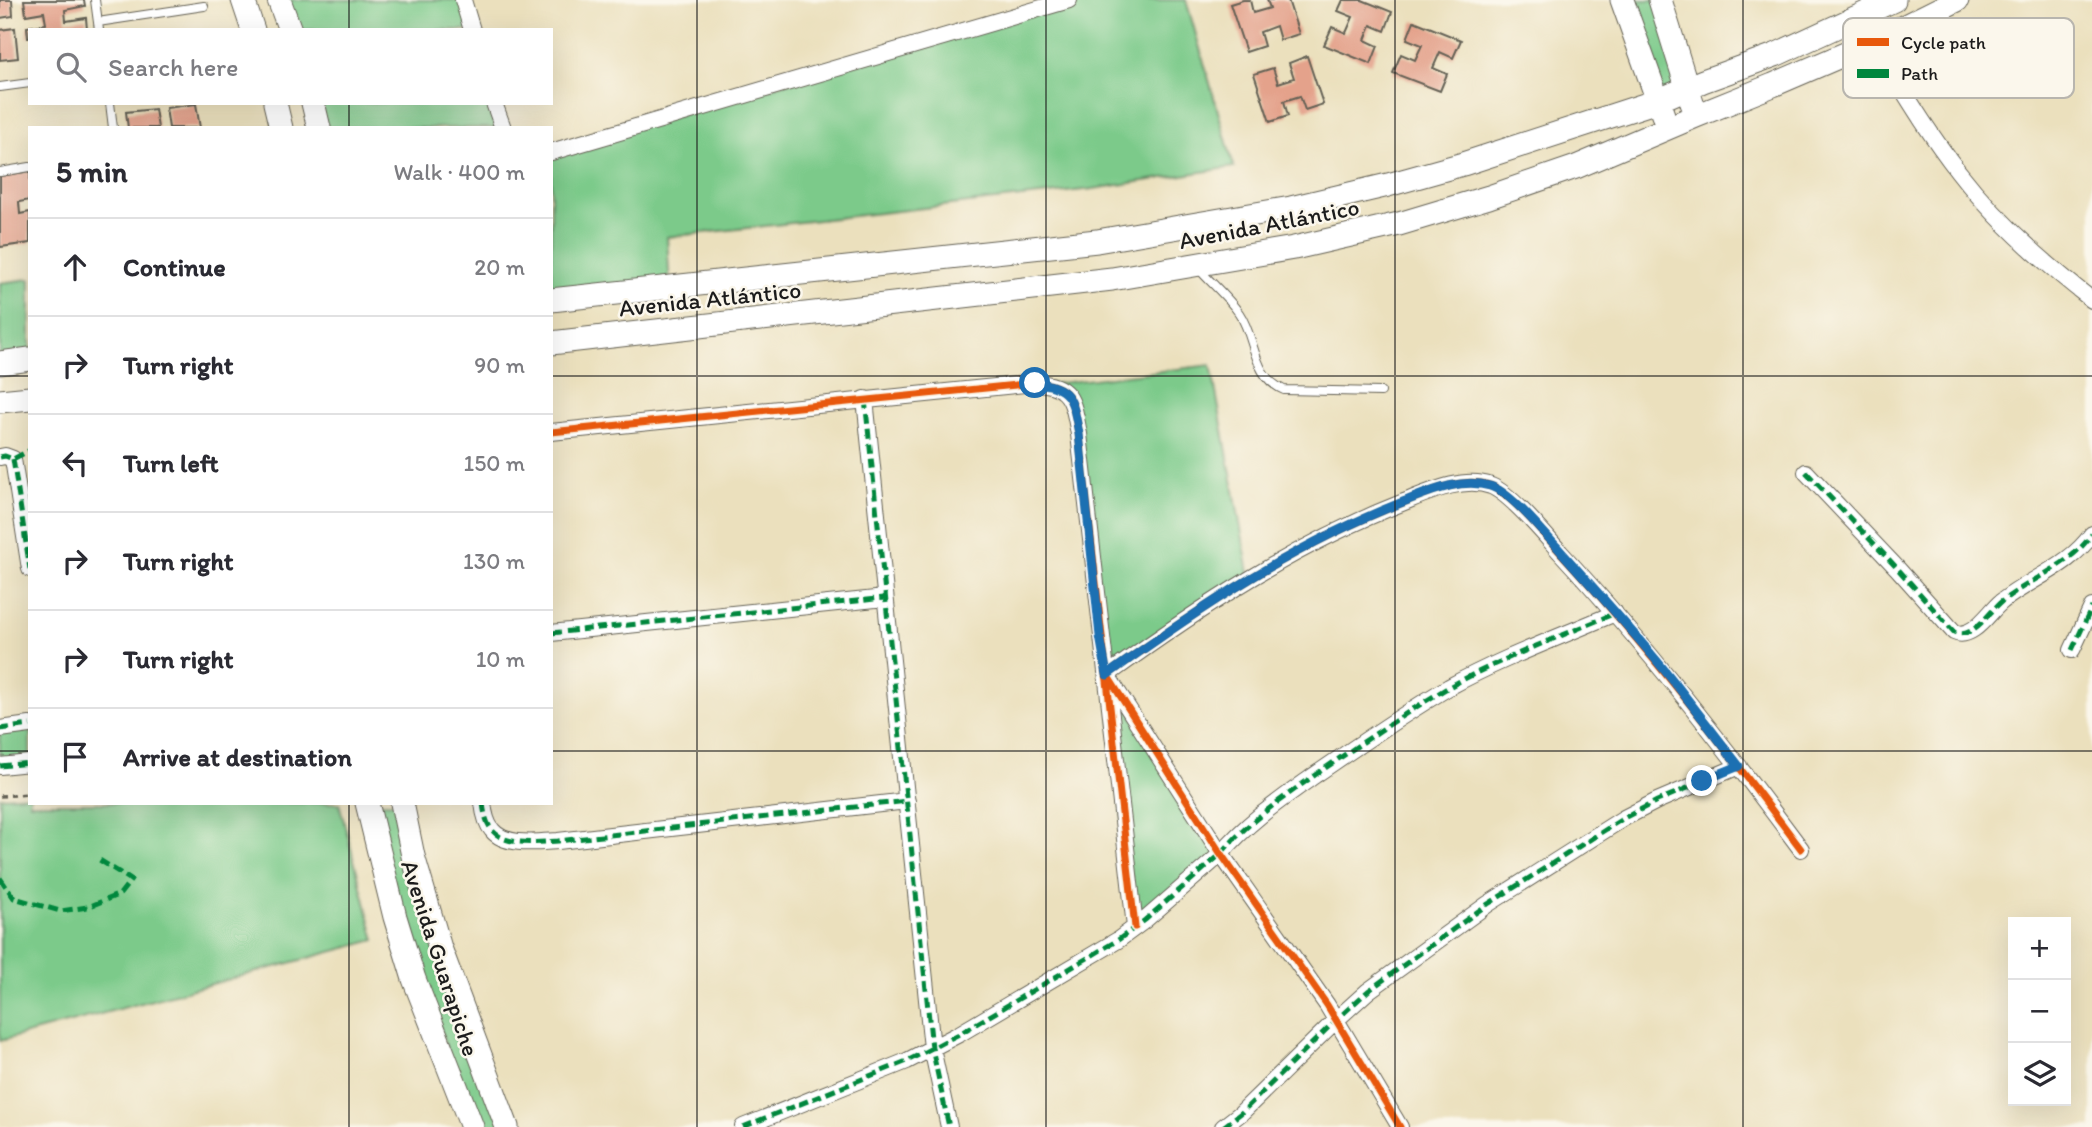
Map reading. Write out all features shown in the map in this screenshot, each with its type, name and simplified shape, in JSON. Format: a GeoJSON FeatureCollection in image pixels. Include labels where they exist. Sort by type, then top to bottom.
{"type":"FeatureCollection","features":[{"type":"Feature","properties":{"kind":"main road"},"geometry":{"type":"LineString","coordinates":[[243,0],[252,28]]}},
{"type":"Feature","properties":{"kind":"main road"},"geometry":{"type":"LineString","coordinates":[[279,0],[289,28]]}},
{"type":"Feature","properties":{"kind":"main road"},"geometry":{"type":"LineString","coordinates":[[1622,0],[1668,128]]}},
{"type":"Feature","properties":{"kind":"main road"},"geometry":{"type":"LineString","coordinates":[[1660,0],[1696,116]]}},
{"type":"Feature","properties":{"kind":"main road","name":"Avenida Atlántico"},"geometry":{"type":"LineString","coordinates":[[1855,18],[1894,0]]}},
{"type":"Feature","properties":{"kind":"main road","name":"Avenida Atlántico"},"geometry":{"type":"LineString","coordinates":[[1921,18],[1957,0]]}},
{"type":"Feature","properties":{"kind":"main road","name":"Avenida Atlántico"},"geometry":{"type":"LineString","coordinates":[[553,300],[1097,241],[1291,208],[1388,186],[1657,101],[1775,55],[1843,24]]}},
{"type":"Feature","properties":{"kind":"main road","name":"Avenida Atlántico"},"geometry":{"type":"LineString","coordinates":[[553,343],[1025,290],[1196,266],[1294,248],[1412,220],[1576,167],[1843,55]]}},
{"type":"Feature","properties":{"kind":"main road"},"geometry":{"type":"LineString","coordinates":[[275,105],[281,126]]}},
{"type":"Feature","properties":{"kind":"main road"},"geometry":{"type":"LineString","coordinates":[[313,105],[319,126]]}},
{"type":"Feature","properties":{"kind":"main road"},"geometry":{"type":"LineString","coordinates":[[0,363],[28,359]]}},
{"type":"Feature","properties":{"kind":"main road"},"geometry":{"type":"LineString","coordinates":[[0,401],[28,398]]}},
{"type":"Feature","properties":{"kind":"main road","name":"Avenida Guarapiche"},"geometry":{"type":"LineString","coordinates":[[367,805],[395,917],[414,979],[472,1127]]}},
{"type":"Feature","properties":{"kind":"main road","name":"Avenida Guarapiche"},"geometry":{"type":"LineString","coordinates":[[402,805],[422,890],[440,948],[507,1127]]}},
{"type":"Feature","properties":{"kind":"street"},"geometry":{"type":"LineString","coordinates":[[463,0],[471,28]]}},
{"type":"Feature","properties":{"kind":"street"},"geometry":{"type":"LineString","coordinates":[[553,151],[1069,0]]}},
{"type":"Feature","properties":{"kind":"street"},"geometry":{"type":"LineString","coordinates":[[1910,98],[1958,171],[2016,234],[2092,300]]}},
{"type":"Feature","properties":{"kind":"street"},"geometry":{"type":"LineString","coordinates":[[495,105],[502,126]]}},
{"type":"Feature","properties":{"kind":"street"},"geometry":{"type":"LineString","coordinates":[[553,432],[1035,383],[1061,388],[1074,409],[1079,434],[1135,928]]}},
{"type":"Feature","properties":{"kind":"street"},"geometry":{"type":"LineString","coordinates":[[865,399],[932,1048],[949,1127]]}},
{"type":"Feature","properties":{"kind":"street"},"geometry":{"type":"LineString","coordinates":[[0,457],[13,459],[27,535]]}},
{"type":"Feature","properties":{"kind":"street"},"geometry":{"type":"LineString","coordinates":[[1806,472],[1959,635],[1972,630],[2000,602],[2076,554],[2092,534]]}},
{"type":"Feature","properties":{"kind":"street"},"geometry":{"type":"LineString","coordinates":[[1107,675],[1232,589],[1327,535],[1448,486],[1491,486],[1527,516],[1615,613],[1673,681],[1801,849]]}},
{"type":"Feature","properties":{"kind":"street"},"geometry":{"type":"LineString","coordinates":[[553,633],[885,598]]}},
{"type":"Feature","properties":{"kind":"street"},"geometry":{"type":"LineString","coordinates":[[2073,650],[2092,607]]}},
{"type":"Feature","properties":{"kind":"street"},"geometry":{"type":"LineString","coordinates":[[743,1127],[872,1076],[932,1048],[1047,982],[1135,928],[1221,854],[1230,842],[1297,788],[1421,705],[1500,662],[1615,613]]}},
{"type":"Feature","properties":{"kind":"street"},"geometry":{"type":"LineString","coordinates":[[1107,675],[1221,854],[1336,1020],[1400,1127]]}},
{"type":"Feature","properties":{"kind":"street"},"geometry":{"type":"LineString","coordinates":[[0,729],[28,725]]}},
{"type":"Feature","properties":{"kind":"street"},"geometry":{"type":"LineString","coordinates":[[0,766],[28,762]]}},
{"type":"Feature","properties":{"kind":"street"},"geometry":{"type":"LineString","coordinates":[[1223,1127],[1241,1113],[1368,991],[1488,904],[1624,818],[1739,766]]}},
{"type":"Feature","properties":{"kind":"street"},"geometry":{"type":"LineString","coordinates":[[483,805],[491,829],[499,837],[532,842],[906,801]]}},
{"type":"Feature","properties":{"kind":"lane"},"geometry":{"type":"LineString","coordinates":[[95,0],[99,26],[204,6]]}},
{"type":"Feature","properties":{"kind":"lane"},"geometry":{"type":"LineString","coordinates":[[0,87],[28,83]]}},
{"type":"Feature","properties":{"kind":"lane"},"geometry":{"type":"LineString","coordinates":[[110,105],[113,126]]}},
{"type":"Feature","properties":{"kind":"lane"},"geometry":{"type":"LineString","coordinates":[[0,172],[28,167]]}},
{"type":"Feature","properties":{"kind":"lane"},"geometry":{"type":"LineString","coordinates":[[1196,266],[1240,314],[1259,368],[1272,385],[1284,390],[1381,392]]}},
{"type":"Feature","properties":{"kind":"path"},"geometry":{"type":"LineString","coordinates":[[0,796],[28,794]]}},
{"type":"Feature","properties":{"kind":"green space"},"geometry":{"type":"Polygon","coordinates":[[[279,0],[463,0],[471,28],[289,28],[279,0]]]}},
{"type":"Feature","properties":{"kind":"green space"},"geometry":{"type":"Polygon","coordinates":[[[1069,0],[1186,0],[1234,167],[1093,189],[667,237],[670,288],[553,300],[553,151],[1069,0]]]}},
{"type":"Feature","properties":{"kind":"green space"},"geometry":{"type":"Polygon","coordinates":[[[1622,0],[1660,0],[1688,89],[1657,101],[1622,0]]]}},
{"type":"Feature","properties":{"kind":"green space"},"geometry":{"type":"Polygon","coordinates":[[[313,105],[495,105],[502,126],[319,126],[313,105]]]}},
{"type":"Feature","properties":{"kind":"green space"},"geometry":{"type":"Polygon","coordinates":[[[28,279],[28,359],[0,363],[0,283],[28,279]]]}},
{"type":"Feature","properties":{"kind":"green space"},"geometry":{"type":"Polygon","coordinates":[[[1211,365],[1250,578],[1107,675],[1221,854],[1135,927],[1076,419],[1051,384],[1211,365]]]}},
{"type":"Feature","properties":{"kind":"green space"},"geometry":{"type":"Polygon","coordinates":[[[28,725],[28,763],[0,766],[0,729],[28,725]]]}},
{"type":"Feature","properties":{"kind":"green space"},"geometry":{"type":"Polygon","coordinates":[[[28,795],[28,805],[340,805],[375,940],[0,1041],[0,797],[28,795]]]}},
{"type":"Feature","properties":{"kind":"green space"},"geometry":{"type":"Polygon","coordinates":[[[368,805],[403,805],[507,1127],[472,1127],[368,805]]]}},
{"type":"Feature","properties":{"kind":"building"},"geometry":{"type":"Polygon","coordinates":[[[0,0],[12,0],[13,16],[0,18],[0,0]]]}},
{"type":"Feature","properties":{"kind":"building"},"geometry":{"type":"Polygon","coordinates":[[[24,0],[84,0],[85,6],[65,10],[66,21],[86,18],[87,28],[28,28],[28,38],[27,27],[46,24],[44,12],[26,15],[24,0]]]}},
{"type":"Feature","properties":{"kind":"building"},"geometry":{"type":"Polygon","coordinates":[[[1250,0],[1253,13],[1270,8],[1267,0],[1288,0],[1299,34],[1280,40],[1276,26],[1260,32],[1264,46],[1246,52],[1230,4],[1250,0]]]}},
{"type":"Feature","properties":{"kind":"building"},"geometry":{"type":"Polygon","coordinates":[[[1343,0],[1362,0],[1392,12],[1385,31],[1371,25],[1365,40],[1378,46],[1371,64],[1324,45],[1332,27],[1346,33],[1353,17],[1338,11],[1343,0]]]}},
{"type":"Feature","properties":{"kind":"building"},"geometry":{"type":"Polygon","coordinates":[[[1414,21],[1461,40],[1453,58],[1440,52],[1433,68],[1447,74],[1440,91],[1393,73],[1401,54],[1415,60],[1422,45],[1407,39],[1414,21]]]}},
{"type":"Feature","properties":{"kind":"building"},"geometry":{"type":"Polygon","coordinates":[[[15,28],[18,58],[0,60],[0,30],[15,28]]]}},
{"type":"Feature","properties":{"kind":"building"},"geometry":{"type":"Polygon","coordinates":[[[1307,56],[1323,104],[1305,110],[1300,96],[1284,101],[1288,116],[1270,122],[1254,74],[1273,68],[1278,83],[1294,78],[1289,63],[1307,56]]]}},
{"type":"Feature","properties":{"kind":"building"},"geometry":{"type":"Polygon","coordinates":[[[196,105],[200,126],[169,126],[166,108],[196,105]]]}},
{"type":"Feature","properties":{"kind":"building"},"geometry":{"type":"Polygon","coordinates":[[[155,109],[158,126],[128,126],[126,112],[155,109]]]}},
{"type":"Feature","properties":{"kind":"building"},"geometry":{"type":"Polygon","coordinates":[[[28,171],[28,200],[19,202],[20,214],[28,212],[28,243],[0,247],[0,176],[28,171]]]}},
{"type":"Feature","properties":{"kind":"marked path"},"geometry":{"type":"LineString","coordinates":[[865,399],[932,1048],[949,1127]]}},
{"type":"Feature","properties":{"kind":"marked path"},"geometry":{"type":"LineString","coordinates":[[0,457],[13,459],[28,451]]}},
{"type":"Feature","properties":{"kind":"marked path"},"geometry":{"type":"LineString","coordinates":[[13,459],[28,556]]}},
{"type":"Feature","properties":{"kind":"marked path"},"geometry":{"type":"LineString","coordinates":[[1806,472],[1954,632],[1961,634],[1974,629],[2001,602],[2073,555],[2092,534]]}},
{"type":"Feature","properties":{"kind":"marked path"},"geometry":{"type":"LineString","coordinates":[[553,633],[885,598]]}},
{"type":"Feature","properties":{"kind":"marked path"},"geometry":{"type":"LineString","coordinates":[[2072,650],[2092,607]]}},
{"type":"Feature","properties":{"kind":"marked path"},"geometry":{"type":"LineString","coordinates":[[743,1127],[907,1061],[959,1034],[1118,940],[1221,854],[1265,812],[1415,708],[1449,687],[1490,667],[1615,613]]}},
{"type":"Feature","properties":{"kind":"marked path"},"geometry":{"type":"LineString","coordinates":[[0,729],[28,725]]}},
{"type":"Feature","properties":{"kind":"marked path"},"geometry":{"type":"LineString","coordinates":[[0,766],[28,763]]}},
{"type":"Feature","properties":{"kind":"marked path"},"geometry":{"type":"LineString","coordinates":[[1223,1127],[1241,1113],[1368,991],[1488,904],[1624,818],[1739,766]]}},
{"type":"Feature","properties":{"kind":"marked path"},"geometry":{"type":"LineString","coordinates":[[483,805],[488,824],[498,835],[514,841],[532,842],[907,801]]}},
{"type":"Feature","properties":{"kind":"marked path"},"geometry":{"type":"LineString","coordinates":[[0,878],[14,898],[60,911],[88,907],[120,894],[131,880],[98,859]]}},
{"type":"Feature","properties":{"kind":"cycle path"},"geometry":{"type":"LineString","coordinates":[[553,432],[1035,383],[1047,384],[1064,391],[1072,404],[1079,434],[1135,927]]}},
{"type":"Feature","properties":{"kind":"cycle path"},"geometry":{"type":"LineString","coordinates":[[1400,1127],[1327,1005],[1221,854],[1107,675],[1142,650],[1214,601],[1325,537],[1447,486],[1470,483],[1491,486],[1508,497],[1527,516],[1624,624],[1714,735],[1801,849]]}},
{"type":"Feature","properties":{"kind":"route"},"geometry":{"type":"LineString","coordinates":[[1035,383],[1061,388],[1074,409],[1079,434],[1100,636],[1107,675],[1232,589],[1327,535],[1448,486],[1491,486],[1527,516],[1615,613],[1673,681],[1739,766],[1702,781]]}}]}
